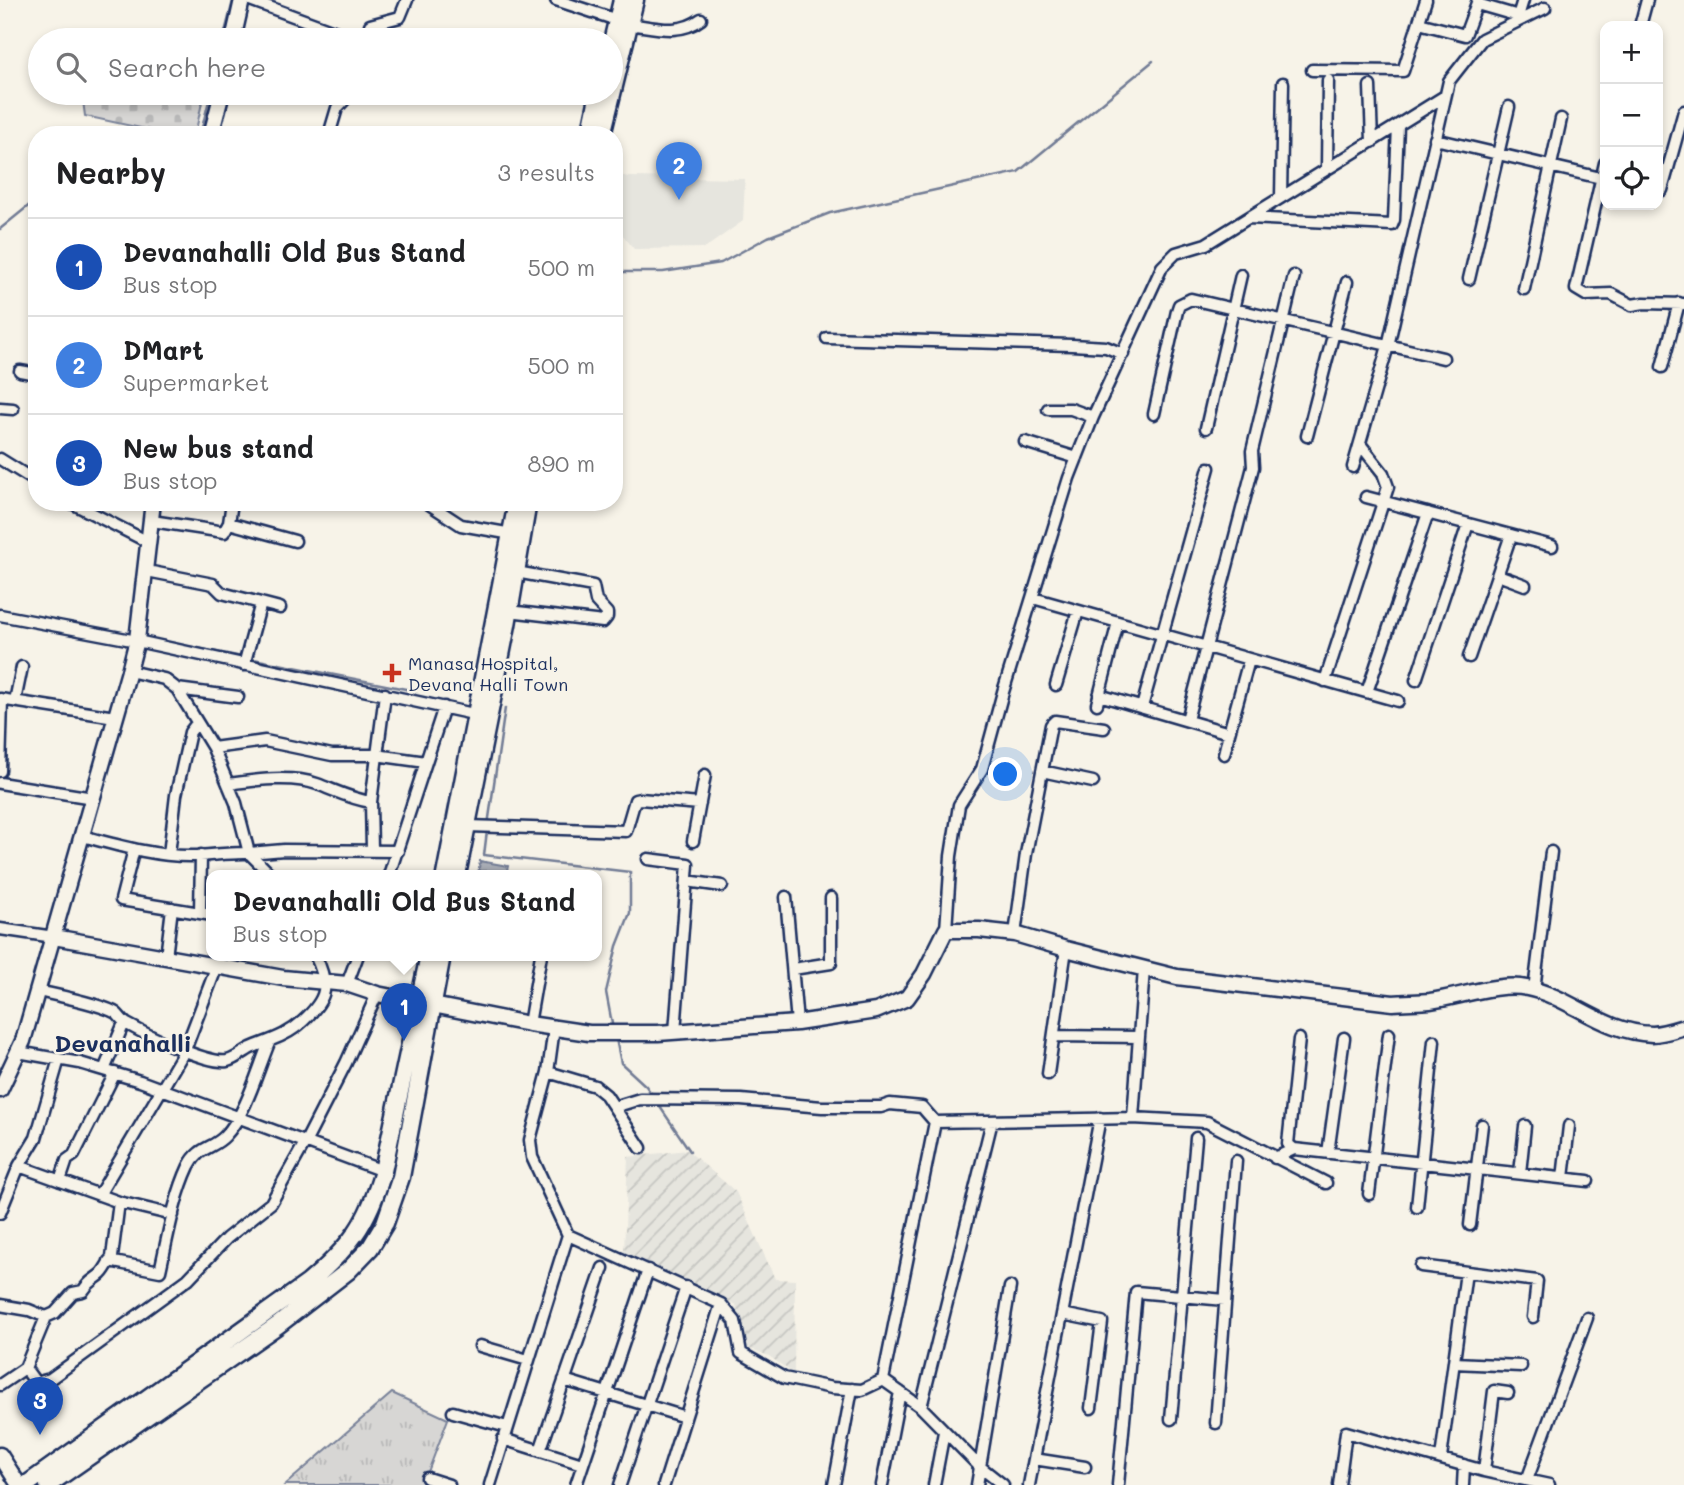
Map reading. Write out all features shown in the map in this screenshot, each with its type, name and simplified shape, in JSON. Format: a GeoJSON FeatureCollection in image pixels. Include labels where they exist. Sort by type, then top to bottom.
{"type":"FeatureCollection","features":[{"type":"Feature","properties":{"kind":"main road"},"geometry":{"type":"LineString","coordinates":[[622,0],[622,28]]}},
{"type":"Feature","properties":{"kind":"main road"},"geometry":{"type":"LineString","coordinates":[[620,28],[635,0]]}},
{"type":"Feature","properties":{"kind":"main road"},"geometry":{"type":"LineString","coordinates":[[592,126],[596,105]]}},
{"type":"Feature","properties":{"kind":"main road"},"geometry":{"type":"LineString","coordinates":[[604,126],[608,105]]}},
{"type":"Feature","properties":{"kind":"main road"},"geometry":{"type":"LineString","coordinates":[[458,870],[516,511]]}},
{"type":"Feature","properties":{"kind":"main road"},"geometry":{"type":"LineString","coordinates":[[447,870],[509,611],[526,511]]}},
{"type":"Feature","properties":{"kind":"main road"},"geometry":{"type":"LineString","coordinates":[[48,1485],[278,1325],[348,1270],[370,1248],[385,1223],[401,1177],[426,1004],[429,961]]}},
{"type":"Feature","properties":{"kind":"main road"},"geometry":{"type":"LineString","coordinates":[[26,1485],[261,1318],[339,1256],[368,1216],[376,1198],[426,1004],[440,961]]}},
{"type":"Feature","properties":{"kind":"street"},"geometry":{"type":"LineString","coordinates":[[236,28],[242,0]]}},
{"type":"Feature","properties":{"kind":"street"},"geometry":{"type":"LineString","coordinates":[[250,0],[326,28]]}},
{"type":"Feature","properties":{"kind":"street"},"geometry":{"type":"LineString","coordinates":[[370,25],[400,17],[407,0]]}},
{"type":"Feature","properties":{"kind":"street"},"geometry":{"type":"LineString","coordinates":[[556,0],[623,22],[680,29],[690,27],[701,19]]}},
{"type":"Feature","properties":{"kind":"street"},"geometry":{"type":"LineString","coordinates":[[1312,70],[1402,71],[1405,69],[1426,0]]}},
{"type":"Feature","properties":{"kind":"street"},"geometry":{"type":"LineString","coordinates":[[1419,23],[1465,35],[1477,2],[1515,15],[1519,13],[1523,0]]}},
{"type":"Feature","properties":{"kind":"street"},"geometry":{"type":"LineString","coordinates":[[1641,21],[1647,0]]}},
{"type":"Feature","properties":{"kind":"street"},"geometry":{"type":"LineString","coordinates":[[1353,467],[1388,346],[1449,81],[1482,39],[1545,8]]}},
{"type":"Feature","properties":{"kind":"street"},"geometry":{"type":"LineString","coordinates":[[1327,169],[1328,80]]}},
{"type":"Feature","properties":{"kind":"street"},"geometry":{"type":"LineString","coordinates":[[1281,198],[1283,83]]}},
{"type":"Feature","properties":{"kind":"street"},"geometry":{"type":"LineString","coordinates":[[1370,86],[1372,142]]}},
{"type":"Feature","properties":{"kind":"street"},"geometry":{"type":"LineString","coordinates":[[0,929],[283,978],[347,984],[377,994],[529,1024],[610,1033],[675,1032],[797,1023],[876,1011],[907,998],[924,974],[946,930],[951,856],[959,805],[982,769],[1032,598],[1077,458],[1162,267],[1176,253],[1206,244],[1445,96]]}},
{"type":"Feature","properties":{"kind":"street"},"geometry":{"type":"LineString","coordinates":[[213,126],[219,105]]}},
{"type":"Feature","properties":{"kind":"street"},"geometry":{"type":"LineString","coordinates":[[332,126],[340,105]]}},
{"type":"Feature","properties":{"kind":"street"},"geometry":{"type":"LineString","coordinates":[[1469,279],[1509,107]]}},
{"type":"Feature","properties":{"kind":"street"},"geometry":{"type":"LineString","coordinates":[[1663,186],[1684,111]]}},
{"type":"Feature","properties":{"kind":"street"},"geometry":{"type":"LineString","coordinates":[[1524,289],[1561,119]]}},
{"type":"Feature","properties":{"kind":"street"},"geometry":{"type":"LineString","coordinates":[[1247,218],[1392,225],[1398,126]]}},
{"type":"Feature","properties":{"kind":"street"},"geometry":{"type":"LineString","coordinates":[[1435,139],[1600,177]]}},
{"type":"Feature","properties":{"kind":"street"},"geometry":{"type":"LineString","coordinates":[[1600,194],[1576,289],[1586,295],[1611,294],[1632,305],[1681,304],[1662,367]]}},
{"type":"Feature","properties":{"kind":"street"},"geometry":{"type":"LineString","coordinates":[[1206,428],[1241,275]]}},
{"type":"Feature","properties":{"kind":"street"},"geometry":{"type":"LineString","coordinates":[[1186,720],[1253,467],[1252,451],[1294,276]]}},
{"type":"Feature","properties":{"kind":"street"},"geometry":{"type":"LineString","coordinates":[[1307,436],[1347,282]]}},
{"type":"Feature","properties":{"kind":"street"},"geometry":{"type":"LineString","coordinates":[[1154,414],[1179,304],[1191,299],[1443,358]]}},
{"type":"Feature","properties":{"kind":"street"},"geometry":{"type":"LineString","coordinates":[[827,338],[1072,345],[1106,348],[1123,354]]}},
{"type":"Feature","properties":{"kind":"street"},"geometry":{"type":"LineString","coordinates":[[20,371],[28,372]]}},
{"type":"Feature","properties":{"kind":"street"},"geometry":{"type":"LineString","coordinates":[[0,408],[13,409]]}},
{"type":"Feature","properties":{"kind":"street"},"geometry":{"type":"LineString","coordinates":[[1048,409],[1071,409],[1093,417]]}},
{"type":"Feature","properties":{"kind":"street"},"geometry":{"type":"LineString","coordinates":[[1025,442],[1077,458]]}},
{"type":"Feature","properties":{"kind":"street"},"geometry":{"type":"LineString","coordinates":[[1325,681],[1388,487],[1387,479],[1360,444]]}},
{"type":"Feature","properties":{"kind":"street"},"geometry":{"type":"LineString","coordinates":[[0,459],[28,476]]}},
{"type":"Feature","properties":{"kind":"street"},"geometry":{"type":"LineString","coordinates":[[1142,707],[1209,468]]}},
{"type":"Feature","properties":{"kind":"street"},"geometry":{"type":"LineString","coordinates":[[1366,497],[1552,546]]}},
{"type":"Feature","properties":{"kind":"street"},"geometry":{"type":"LineString","coordinates":[[87,511],[149,543]]}},
{"type":"Feature","properties":{"kind":"street"},"geometry":{"type":"LineString","coordinates":[[0,1090],[18,1052],[38,991],[129,671],[137,638],[153,511]]}},
{"type":"Feature","properties":{"kind":"street"},"geometry":{"type":"LineString","coordinates":[[152,521],[225,532],[231,511]]}},
{"type":"Feature","properties":{"kind":"street"},"geometry":{"type":"LineString","coordinates":[[440,511],[461,525],[512,534]]}},
{"type":"Feature","properties":{"kind":"street"},"geometry":{"type":"LineString","coordinates":[[1367,692],[1428,513]]}},
{"type":"Feature","properties":{"kind":"street"},"geometry":{"type":"LineString","coordinates":[[229,523],[295,541]]}},
{"type":"Feature","properties":{"kind":"street"},"geometry":{"type":"LineString","coordinates":[[1416,680],[1468,524]]}},
{"type":"Feature","properties":{"kind":"street"},"geometry":{"type":"LineString","coordinates":[[1469,657],[1511,535]]}},
{"type":"Feature","properties":{"kind":"street"},"geometry":{"type":"LineString","coordinates":[[146,571],[213,584],[222,593],[280,608]]}},
{"type":"Feature","properties":{"kind":"street"},"geometry":{"type":"LineString","coordinates":[[509,611],[603,622],[607,617],[607,613],[596,601],[593,586],[516,572]]}},
{"type":"Feature","properties":{"kind":"street"},"geometry":{"type":"LineString","coordinates":[[1498,575],[1525,585]]}},
{"type":"Feature","properties":{"kind":"street"},"geometry":{"type":"LineString","coordinates":[[1032,598],[1398,701]]}},
{"type":"Feature","properties":{"kind":"street"},"geometry":{"type":"LineString","coordinates":[[244,666],[261,603]]}},
{"type":"Feature","properties":{"kind":"street"},"geometry":{"type":"LineString","coordinates":[[1056,685],[1078,611]]}},
{"type":"Feature","properties":{"kind":"street"},"geometry":{"type":"LineString","coordinates":[[0,615],[137,638],[244,666],[385,694],[482,717]]}},
{"type":"Feature","properties":{"kind":"street"},"geometry":{"type":"LineString","coordinates":[[1118,622],[1098,699],[1142,707],[1229,733]]}},
{"type":"Feature","properties":{"kind":"street"},"geometry":{"type":"LineString","coordinates":[[1224,754],[1250,660]]}},
{"type":"Feature","properties":{"kind":"street"},"geometry":{"type":"LineString","coordinates":[[15,701],[23,667]]}},
{"type":"Feature","properties":{"kind":"street"},"geometry":{"type":"LineString","coordinates":[[129,671],[164,679],[177,690],[212,748],[228,784],[236,803],[249,853],[266,870]]}},
{"type":"Feature","properties":{"kind":"street"},"geometry":{"type":"LineString","coordinates":[[177,690],[237,697]]}},
{"type":"Feature","properties":{"kind":"street"},"geometry":{"type":"LineString","coordinates":[[372,849],[371,802],[385,694]]}},
{"type":"Feature","properties":{"kind":"street"},"geometry":{"type":"LineString","coordinates":[[0,771],[1,699],[115,717]]}},
{"type":"Feature","properties":{"kind":"street"},"geometry":{"type":"LineString","coordinates":[[390,870],[444,707]]}},
{"type":"Feature","properties":{"kind":"street"},"geometry":{"type":"LineString","coordinates":[[1016,934],[1026,854],[1052,722],[1104,728]]}},
{"type":"Feature","properties":{"kind":"street"},"geometry":{"type":"LineString","coordinates":[[169,854],[176,794],[190,732],[197,723]]}},
{"type":"Feature","properties":{"kind":"street"},"geometry":{"type":"LineString","coordinates":[[212,748],[265,741],[332,755],[376,755],[426,762]]}},
{"type":"Feature","properties":{"kind":"street"},"geometry":{"type":"LineString","coordinates":[[1042,771],[1093,782]]}},
{"type":"Feature","properties":{"kind":"street"},"geometry":{"type":"LineString","coordinates":[[693,841],[705,775]]}},
{"type":"Feature","properties":{"kind":"street"},"geometry":{"type":"LineString","coordinates":[[228,784],[258,780],[316,783],[346,797],[371,802]]}},
{"type":"Feature","properties":{"kind":"street"},"geometry":{"type":"LineString","coordinates":[[0,783],[93,799]]}},
{"type":"Feature","properties":{"kind":"street"},"geometry":{"type":"LineString","coordinates":[[467,826],[626,831],[635,800],[700,804]]}},
{"type":"Feature","properties":{"kind":"street"},"geometry":{"type":"LineString","coordinates":[[82,836],[134,849],[169,854],[201,855],[284,850],[398,851]]}},
{"type":"Feature","properties":{"kind":"street"},"geometry":{"type":"LineString","coordinates":[[134,849],[121,900],[206,914]]}},
{"type":"Feature","properties":{"kind":"street"},"geometry":{"type":"LineString","coordinates":[[1534,990],[1551,852]]}},
{"type":"Feature","properties":{"kind":"street"},"geometry":{"type":"LineString","coordinates":[[200,913],[201,855]]}},
{"type":"Feature","properties":{"kind":"street"},"geometry":{"type":"LineString","coordinates":[[648,859],[688,864],[675,1032]]}},
{"type":"Feature","properties":{"kind":"street"},"geometry":{"type":"LineString","coordinates":[[687,881],[722,886]]}},
{"type":"Feature","properties":{"kind":"street"},"geometry":{"type":"LineString","coordinates":[[786,897],[797,1023]]}},
{"type":"Feature","properties":{"kind":"street"},"geometry":{"type":"LineString","coordinates":[[793,969],[831,963],[831,898]]}},
{"type":"Feature","properties":{"kind":"street"},"geometry":{"type":"LineString","coordinates":[[166,957],[172,908]]}},
{"type":"Feature","properties":{"kind":"street"},"geometry":{"type":"LineString","coordinates":[[946,930],[1016,934],[1066,950],[1177,977],[1393,1003],[1428,1001],[1505,988],[1526,988],[1560,1000],[1601,1023],[1629,1031],[1655,1034],[1684,1027]]}},
{"type":"Feature","properties":{"kind":"street"},"geometry":{"type":"LineString","coordinates":[[1048,1074],[1066,950]]}},
{"type":"Feature","properties":{"kind":"street"},"geometry":{"type":"LineString","coordinates":[[38,991],[75,999],[116,1013],[124,1023],[185,1050],[212,1060],[229,1060],[269,1043],[299,1025],[320,1005],[325,982],[317,961]]}},
{"type":"Feature","properties":{"kind":"street"},"geometry":{"type":"LineString","coordinates":[[347,984],[356,961]]}},
{"type":"Feature","properties":{"kind":"street"},"geometry":{"type":"LineString","coordinates":[[529,1024],[540,961]]}},
{"type":"Feature","properties":{"kind":"street"},"geometry":{"type":"LineString","coordinates":[[99,1195],[185,1050],[217,967]]}},
{"type":"Feature","properties":{"kind":"street"},"geometry":{"type":"LineString","coordinates":[[1133,1118],[1144,969]]}},
{"type":"Feature","properties":{"kind":"street"},"geometry":{"type":"LineString","coordinates":[[25,1368],[36,1383],[50,1379],[188,1279],[227,1238],[271,1203],[346,1063],[377,994]]}},
{"type":"Feature","properties":{"kind":"street"},"geometry":{"type":"LineString","coordinates":[[60,1181],[67,1160],[74,1155],[110,1072],[124,1023]]}},
{"type":"Feature","properties":{"kind":"street"},"geometry":{"type":"LineString","coordinates":[[554,1028],[548,1072],[530,1140],[532,1157],[568,1235],[721,1304],[735,1321],[741,1353],[784,1378],[832,1388],[862,1390],[883,1380]]}},
{"type":"Feature","properties":{"kind":"street"},"geometry":{"type":"LineString","coordinates":[[1369,1194],[1389,1034]]}},
{"type":"Feature","properties":{"kind":"street"},"geometry":{"type":"LineString","coordinates":[[1054,1036],[1139,1037]]}},
{"type":"Feature","properties":{"kind":"street"},"geometry":{"type":"LineString","coordinates":[[1328,1153],[1344,1038]]}},
{"type":"Feature","properties":{"kind":"street"},"geometry":{"type":"LineString","coordinates":[[1294,1149],[1288,1144],[1299,1039]]}},
{"type":"Feature","properties":{"kind":"street"},"geometry":{"type":"LineString","coordinates":[[1417,1207],[1434,1041]]}},
{"type":"Feature","properties":{"kind":"street"},"geometry":{"type":"LineString","coordinates":[[109,1261],[160,1270],[173,1215],[190,1165],[204,1147],[225,1137],[239,1116],[269,1043]]}},
{"type":"Feature","properties":{"kind":"street"},"geometry":{"type":"LineString","coordinates":[[18,1052],[110,1072],[239,1116],[383,1171]]}},
{"type":"Feature","properties":{"kind":"street"},"geometry":{"type":"LineString","coordinates":[[0,1213],[5,1186],[36,1138],[59,1059]]}},
{"type":"Feature","properties":{"kind":"street"},"geometry":{"type":"LineString","coordinates":[[548,1072],[595,1086],[606,1095],[641,1148]]}},
{"type":"Feature","properties":{"kind":"street"},"geometry":{"type":"LineString","coordinates":[[614,1107],[640,1099],[741,1100],[822,1107],[881,1107],[890,1104],[922,1107],[934,1122],[883,1380]]}},
{"type":"Feature","properties":{"kind":"street"},"geometry":{"type":"LineString","coordinates":[[1029,1485],[1100,1118]]}},
{"type":"Feature","properties":{"kind":"street"},"geometry":{"type":"LineString","coordinates":[[934,1122],[1100,1118],[1207,1122],[1326,1183]]}},
{"type":"Feature","properties":{"kind":"street"},"geometry":{"type":"LineString","coordinates":[[920,1406],[992,1121]]}},
{"type":"Feature","properties":{"kind":"street"},"geometry":{"type":"LineString","coordinates":[[1470,1225],[1482,1125]]}},
{"type":"Feature","properties":{"kind":"street"},"geometry":{"type":"LineString","coordinates":[[1520,1173],[1525,1126]]}},
{"type":"Feature","properties":{"kind":"street"},"geometry":{"type":"LineString","coordinates":[[1563,1178],[1569,1126]]}},
{"type":"Feature","properties":{"kind":"street"},"geometry":{"type":"LineString","coordinates":[[1171,1419],[1195,1138]]}},
{"type":"Feature","properties":{"kind":"street"},"geometry":{"type":"LineString","coordinates":[[1275,1158],[1294,1149],[1588,1181]]}},
{"type":"Feature","properties":{"kind":"street"},"geometry":{"type":"LineString","coordinates":[[1216,1423],[1236,1161]]}},
{"type":"Feature","properties":{"kind":"street"},"geometry":{"type":"LineString","coordinates":[[19,1166],[119,1202],[173,1215]]}},
{"type":"Feature","properties":{"kind":"street"},"geometry":{"type":"LineString","coordinates":[[0,1385],[25,1368],[46,1317],[55,1313],[73,1293],[83,1292],[91,1279],[101,1273],[109,1261],[119,1202]]}},
{"type":"Feature","properties":{"kind":"street"},"geometry":{"type":"LineString","coordinates":[[490,1485],[568,1235]]}},
{"type":"Feature","properties":{"kind":"street"},"geometry":{"type":"LineString","coordinates":[[1421,1266],[1537,1281],[1533,1317]]}},
{"type":"Feature","properties":{"kind":"street"},"geometry":{"type":"LineString","coordinates":[[540,1451],[603,1268]]}},
{"type":"Feature","properties":{"kind":"street"},"geometry":{"type":"LineString","coordinates":[[576,1485],[648,1270]]}},
{"type":"Feature","properties":{"kind":"street"},"geometry":{"type":"LineString","coordinates":[[1441,1458],[1466,1272]]}},
{"type":"Feature","properties":{"kind":"street"},"geometry":{"type":"LineString","coordinates":[[620,1485],[686,1287]]}},
{"type":"Feature","properties":{"kind":"street"},"geometry":{"type":"LineString","coordinates":[[977,1485],[1010,1287]]}},
{"type":"Feature","properties":{"kind":"street"},"geometry":{"type":"LineString","coordinates":[[1118,1485],[1136,1292],[1225,1300]]}},
{"type":"Feature","properties":{"kind":"street"},"geometry":{"type":"LineString","coordinates":[[664,1485],[721,1304]]}},
{"type":"Feature","properties":{"kind":"street"},"geometry":{"type":"LineString","coordinates":[[0,1305],[29,1310],[46,1317]]}},
{"type":"Feature","properties":{"kind":"street"},"geometry":{"type":"LineString","coordinates":[[1062,1314],[1102,1322],[1091,1408]]}},
{"type":"Feature","properties":{"kind":"street"},"geometry":{"type":"LineString","coordinates":[[1527,1480],[1587,1318]]}},
{"type":"Feature","properties":{"kind":"street"},"geometry":{"type":"LineString","coordinates":[[480,1346],[528,1360]]}},
{"type":"Feature","properties":{"kind":"street"},"geometry":{"type":"LineString","coordinates":[[1454,1363],[1521,1366]]}},
{"type":"Feature","properties":{"kind":"street"},"geometry":{"type":"LineString","coordinates":[[564,1380],[685,1417]]}},
{"type":"Feature","properties":{"kind":"street"},"geometry":{"type":"LineString","coordinates":[[883,1380],[920,1406],[979,1466],[1003,1485]]}},
{"type":"Feature","properties":{"kind":"street"},"geometry":{"type":"LineString","coordinates":[[834,1485],[852,1389]]}},
{"type":"Feature","properties":{"kind":"street"},"geometry":{"type":"LineString","coordinates":[[1484,1471],[1494,1391],[1508,1393]]}},
{"type":"Feature","properties":{"kind":"street"},"geometry":{"type":"LineString","coordinates":[[882,1485],[900,1392]]}},
{"type":"Feature","properties":{"kind":"street"},"geometry":{"type":"LineString","coordinates":[[453,1412],[507,1427]]}},
{"type":"Feature","properties":{"kind":"street"},"geometry":{"type":"LineString","coordinates":[[934,1485],[944,1432]]}},
{"type":"Feature","properties":{"kind":"street"},"geometry":{"type":"LineString","coordinates":[[1339,1485],[1346,1432],[1484,1471],[1549,1485]]}},
{"type":"Feature","properties":{"kind":"street"},"geometry":{"type":"LineString","coordinates":[[503,1439],[582,1464]]}},
{"type":"Feature","properties":{"kind":"street"},"geometry":{"type":"LineString","coordinates":[[0,1455],[19,1485]]}},
{"type":"Feature","properties":{"kind":"street"},"geometry":{"type":"LineString","coordinates":[[1034,1459],[1085,1467]]}},
{"type":"Feature","properties":{"kind":"street"},"geometry":{"type":"LineString","coordinates":[[1463,1485],[1464,1465]]}},
{"type":"Feature","properties":{"kind":"street"},"geometry":{"type":"LineString","coordinates":[[427,1478],[449,1485]]}},
{"type":"Feature","properties":{"kind":"shaded area"},"geometry":{"type":"Polygon","coordinates":[[[623,176],[745,179],[743,221],[705,248],[634,249],[623,235],[623,176]]]}},
{"type":"Feature","properties":{"kind":"shaded area"},"geometry":{"type":"Polygon","coordinates":[[[480,861],[508,866],[507,870],[479,870],[480,861]]]}},
{"type":"Feature","properties":{"kind":"shaded area"},"geometry":{"type":"Polygon","coordinates":[[[687,1150],[736,1192],[775,1279],[795,1280],[794,1374],[769,1356],[746,1347],[736,1305],[624,1252],[628,1157],[687,1150]]]}},
{"type":"Feature","properties":{"kind":"green space"},"geometry":{"type":"Polygon","coordinates":[[[84,105],[201,105],[197,126],[131,126],[85,116],[84,105]]]}},
{"type":"Feature","properties":{"kind":"green space"},"geometry":{"type":"Polygon","coordinates":[[[392,1393],[448,1419],[423,1485],[285,1485],[392,1393]]]}},
{"type":"Feature","properties":{"kind":"waterway"},"geometry":{"type":"LineString","coordinates":[[226,28],[235,0]]}},
{"type":"Feature","properties":{"kind":"waterway"},"geometry":{"type":"LineString","coordinates":[[623,272],[663,272],[721,263],[768,237],[830,213],[1018,172],[1153,61]]}},
{"type":"Feature","properties":{"kind":"waterway"},"geometry":{"type":"LineString","coordinates":[[202,126],[208,105]]}},
{"type":"Feature","properties":{"kind":"waterway"},"geometry":{"type":"LineString","coordinates":[[0,229],[28,206]]}},
{"type":"Feature","properties":{"kind":"waterway"},"geometry":{"type":"LineString","coordinates":[[141,637],[416,691]]}},
{"type":"Feature","properties":{"kind":"waterway"},"geometry":{"type":"LineString","coordinates":[[488,825],[505,708]]}},
{"type":"Feature","properties":{"kind":"waterway"},"geometry":{"type":"LineString","coordinates":[[487,831],[484,855],[630,872],[630,913],[617,946],[606,992],[613,1029]]}},
{"type":"Feature","properties":{"kind":"waterway"},"geometry":{"type":"LineString","coordinates":[[616,1039],[621,1063],[653,1096]]}},
{"type":"Feature","properties":{"kind":"waterway"},"geometry":{"type":"LineString","coordinates":[[656,1101],[690,1151]]}},
{"type":"Feature","properties":{"kind":"place","name":"DMart"},"geometry":{"type":"Point","coordinates":[679,200]}},
{"type":"Feature","properties":{"kind":"place","name":"Manasa Hospital, Devana Halli Town"},"geometry":{"type":"Point","coordinates":[392,673]}},
{"type":"Feature","properties":{"kind":"place","name":"Devanahalli Old Bus Stand"},"geometry":{"type":"Point","coordinates":[404,1041]}},
{"type":"Feature","properties":{"kind":"place","name":"New bus stand"},"geometry":{"type":"Point","coordinates":[40,1435]}},
{"type":"Feature","properties":{"kind":"district","name":"Devanahalli"},"geometry":{"type":"Point","coordinates":[123,1042]}}]}
